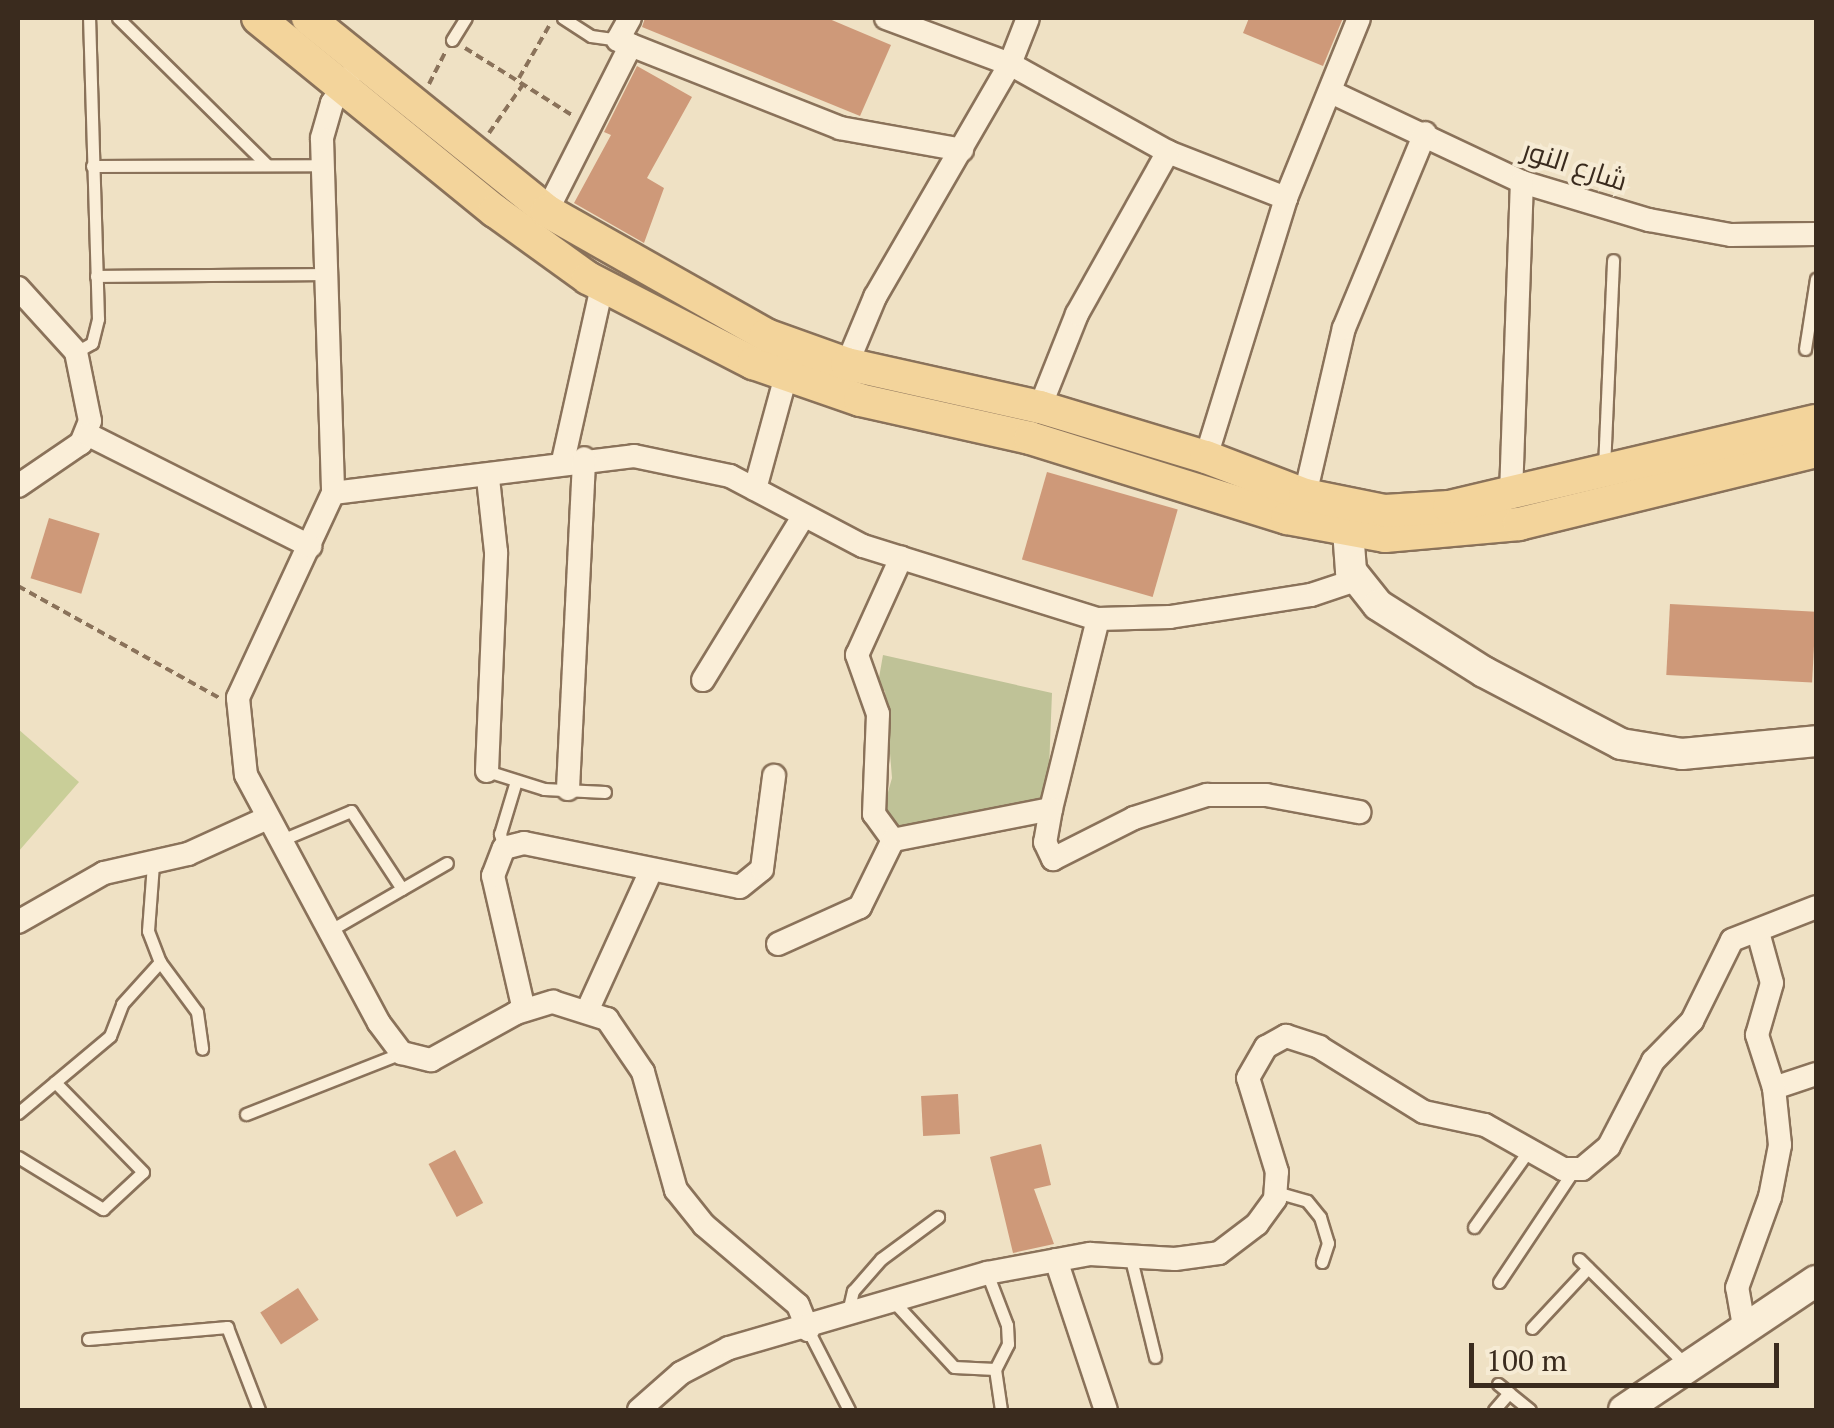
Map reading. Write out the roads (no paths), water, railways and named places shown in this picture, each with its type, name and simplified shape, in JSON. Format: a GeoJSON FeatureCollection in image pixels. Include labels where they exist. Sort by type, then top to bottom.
{"type":"FeatureCollection","features":[{"type":"Feature","properties":{"kind":"main road"},"geometry":{"type":"LineString","coordinates":[[258,18],[323,35],[350,76],[528,238],[602,286],[786,376],[1348,530],[1416,537],[1519,524],[1816,451]]}},
{"type":"Feature","properties":{"kind":"main road"},"geometry":{"type":"LineString","coordinates":[[350,76],[417,106],[547,211],[723,314],[847,364],[1040,407],[1206,457],[1305,495],[1385,511],[1510,495],[1816,422]]}},
{"type":"Feature","properties":{"kind":"main road"},"geometry":{"type":"LineString","coordinates":[[1348,530],[1356,580],[1378,605],[1450,652],[1621,744],[1682,754],[1816,742]]}},
{"type":"Feature","properties":{"kind":"main road"},"geometry":{"type":"LineString","coordinates":[[1624,1410],[1816,1281]]}},
{"type":"Feature","properties":{"kind":"street"},"geometry":{"type":"LineString","coordinates":[[547,211],[590,126],[625,43],[630,18]]}},
{"type":"Feature","properties":{"kind":"street"},"geometry":{"type":"LineString","coordinates":[[886,18],[1010,64],[1168,152],[1286,198]]}},
{"type":"Feature","properties":{"kind":"street"},"geometry":{"type":"LineString","coordinates":[[1206,457],[1286,198],[1360,18]]}},
{"type":"Feature","properties":{"kind":"street"},"geometry":{"type":"LineString","coordinates":[[847,364],[875,297],[1010,64],[1023,24]]}},
{"type":"Feature","properties":{"kind":"street"},"geometry":{"type":"LineString","coordinates":[[625,43],[840,128],[962,150]]}},
{"type":"Feature","properties":{"kind":"street"},"geometry":{"type":"LineString","coordinates":[[350,76],[326,121],[323,165],[333,493],[236,708],[246,775],[265,820],[402,1053],[431,1060],[524,1010],[553,1002],[588,1009],[607,1019],[635,1053],[676,1190],[704,1224],[798,1305],[808,1330]]}},
{"type":"Feature","properties":{"kind":"street","name":"شارع النور"},"geometry":{"type":"LineString","coordinates":[[1331,92],[1522,182],[1688,228],[1816,234]]}},
{"type":"Feature","properties":{"kind":"street"},"geometry":{"type":"LineString","coordinates":[[1305,495],[1344,328],[1425,133]]}},
{"type":"Feature","properties":{"kind":"street"},"geometry":{"type":"LineString","coordinates":[[1040,407],[1076,314],[1168,152]]}},
{"type":"Feature","properties":{"kind":"street"},"geometry":{"type":"LineString","coordinates":[[1510,495],[1522,182]]}},
{"type":"Feature","properties":{"kind":"street"},"geometry":{"type":"LineString","coordinates":[[568,789],[574,459],[602,286]]}},
{"type":"Feature","properties":{"kind":"street"},"geometry":{"type":"LineString","coordinates":[[18,288],[76,352],[90,410],[87,434],[18,486]]}},
{"type":"Feature","properties":{"kind":"street"},"geometry":{"type":"LineString","coordinates":[[756,489],[786,376]]}},
{"type":"Feature","properties":{"kind":"street"},"geometry":{"type":"LineString","coordinates":[[87,434],[310,546]]}},
{"type":"Feature","properties":{"kind":"street"},"geometry":{"type":"LineString","coordinates":[[333,493],[488,478],[574,459],[680,462],[756,489],[803,517],[901,558],[1098,619],[1170,617],[1311,595],[1356,580]]}},
{"type":"Feature","properties":{"kind":"street"},"geometry":{"type":"LineString","coordinates":[[487,771],[496,552],[488,478]]}},
{"type":"Feature","properties":{"kind":"street"},"geometry":{"type":"LineString","coordinates":[[703,680],[803,517]]}},
{"type":"Feature","properties":{"kind":"street"},"geometry":{"type":"LineString","coordinates":[[893,840],[874,814],[878,714],[857,655],[901,558]]}},
{"type":"Feature","properties":{"kind":"street"},"geometry":{"type":"LineString","coordinates":[[1098,619],[1051,809],[1045,842],[1053,859],[1134,818],[1208,795],[1266,795],[1359,812]]}},
{"type":"Feature","properties":{"kind":"street"},"geometry":{"type":"LineString","coordinates":[[524,1010],[493,876],[504,848],[524,842],[651,871],[749,884],[762,869],[774,776]]}},
{"type":"Feature","properties":{"kind":"street"},"geometry":{"type":"LineString","coordinates":[[893,840],[1051,809]]}},
{"type":"Feature","properties":{"kind":"street"},"geometry":{"type":"LineString","coordinates":[[18,922],[104,873],[154,864],[265,820]]}},
{"type":"Feature","properties":{"kind":"street"},"geometry":{"type":"LineString","coordinates":[[778,944],[860,907],[893,840]]}},
{"type":"Feature","properties":{"kind":"street"},"geometry":{"type":"LineString","coordinates":[[588,1009],[651,871]]}},
{"type":"Feature","properties":{"kind":"street"},"geometry":{"type":"LineString","coordinates":[[639,1410],[709,1357],[987,1273],[1056,1260],[1130,1255],[1174,1259],[1219,1252],[1257,1224],[1276,1192],[1248,1078],[1266,1047],[1286,1036],[1319,1047],[1424,1112],[1485,1126],[1573,1171],[1608,1146],[1653,1061],[1692,1022],[1732,940],[1816,907]]}},
{"type":"Feature","properties":{"kind":"street"},"geometry":{"type":"LineString","coordinates":[[1744,1326],[1737,1288],[1779,1160],[1774,1088],[1757,1035],[1772,983],[1758,932]]}},
{"type":"Feature","properties":{"kind":"street"},"geometry":{"type":"LineString","coordinates":[[1774,1088],[1816,1074]]}},
{"type":"Feature","properties":{"kind":"street"},"geometry":{"type":"LineString","coordinates":[[1056,1260],[1106,1410]]}},
{"type":"Feature","properties":{"kind":"lane"},"geometry":{"type":"LineString","coordinates":[[76,352],[96,333],[89,18]]}},
{"type":"Feature","properties":{"kind":"lane"},"geometry":{"type":"LineString","coordinates":[[118,18],[267,165]]}},
{"type":"Feature","properties":{"kind":"lane"},"geometry":{"type":"LineString","coordinates":[[452,40],[466,18]]}},
{"type":"Feature","properties":{"kind":"lane"},"geometry":{"type":"LineString","coordinates":[[563,18],[591,36],[625,43]]}},
{"type":"Feature","properties":{"kind":"lane"},"geometry":{"type":"LineString","coordinates":[[92,166],[323,165]]}},
{"type":"Feature","properties":{"kind":"lane"},"geometry":{"type":"LineString","coordinates":[[1604,472],[1612,260]]}},
{"type":"Feature","properties":{"kind":"lane"},"geometry":{"type":"LineString","coordinates":[[96,276],[325,274]]}},
{"type":"Feature","properties":{"kind":"lane"},"geometry":{"type":"LineString","coordinates":[[1804,349],[1816,279]]}},
{"type":"Feature","properties":{"kind":"lane"},"geometry":{"type":"LineString","coordinates":[[487,771],[516,782],[605,792]]}},
{"type":"Feature","properties":{"kind":"lane"},"geometry":{"type":"LineString","coordinates":[[504,848],[500,834],[516,782]]}},
{"type":"Feature","properties":{"kind":"lane"},"geometry":{"type":"LineString","coordinates":[[278,841],[351,811],[402,888]]}},
{"type":"Feature","properties":{"kind":"lane"},"geometry":{"type":"LineString","coordinates":[[329,931],[447,862]]}},
{"type":"Feature","properties":{"kind":"lane"},"geometry":{"type":"LineString","coordinates":[[154,864],[148,931],[160,962],[196,1012],[202,1049]]}},
{"type":"Feature","properties":{"kind":"lane"},"geometry":{"type":"LineString","coordinates":[[18,1112],[110,1036],[122,1004],[160,962]]}},
{"type":"Feature","properties":{"kind":"lane"},"geometry":{"type":"LineString","coordinates":[[246,1114],[402,1053]]}},
{"type":"Feature","properties":{"kind":"lane"},"geometry":{"type":"LineString","coordinates":[[18,1157],[103,1209],[144,1172],[55,1082]]}},
{"type":"Feature","properties":{"kind":"lane"},"geometry":{"type":"LineString","coordinates":[[1474,1227],[1529,1150]]}},
{"type":"Feature","properties":{"kind":"lane"},"geometry":{"type":"LineString","coordinates":[[1499,1282],[1573,1171]]}},
{"type":"Feature","properties":{"kind":"lane"},"geometry":{"type":"LineString","coordinates":[[1276,1192],[1307,1201],[1320,1217],[1328,1243],[1322,1262]]}},
{"type":"Feature","properties":{"kind":"lane"},"geometry":{"type":"LineString","coordinates":[[850,1316],[848,1300],[881,1259],[938,1217]]}},
{"type":"Feature","properties":{"kind":"lane"},"geometry":{"type":"LineString","coordinates":[[1130,1255],[1155,1357]]}},
{"type":"Feature","properties":{"kind":"lane"},"geometry":{"type":"LineString","coordinates":[[1532,1328],[1584,1264],[1687,1366]]}},
{"type":"Feature","properties":{"kind":"lane"},"geometry":{"type":"LineString","coordinates":[[987,1273],[1007,1324],[1008,1344],[995,1369],[1001,1410]]}},
{"type":"Feature","properties":{"kind":"lane"},"geometry":{"type":"LineString","coordinates":[[894,1302],[954,1367],[995,1369]]}},
{"type":"Feature","properties":{"kind":"lane"},"geometry":{"type":"LineString","coordinates":[[88,1340],[227,1327],[259,1410]]}},
{"type":"Feature","properties":{"kind":"lane"},"geometry":{"type":"LineString","coordinates":[[808,1330],[849,1410]]}},
{"type":"Feature","properties":{"kind":"lane"},"geometry":{"type":"LineString","coordinates":[[1498,1384],[1530,1410]]}},
{"type":"Feature","properties":{"kind":"lane"},"geometry":{"type":"LineString","coordinates":[[1494,1410],[1509,1393]]}}]}
